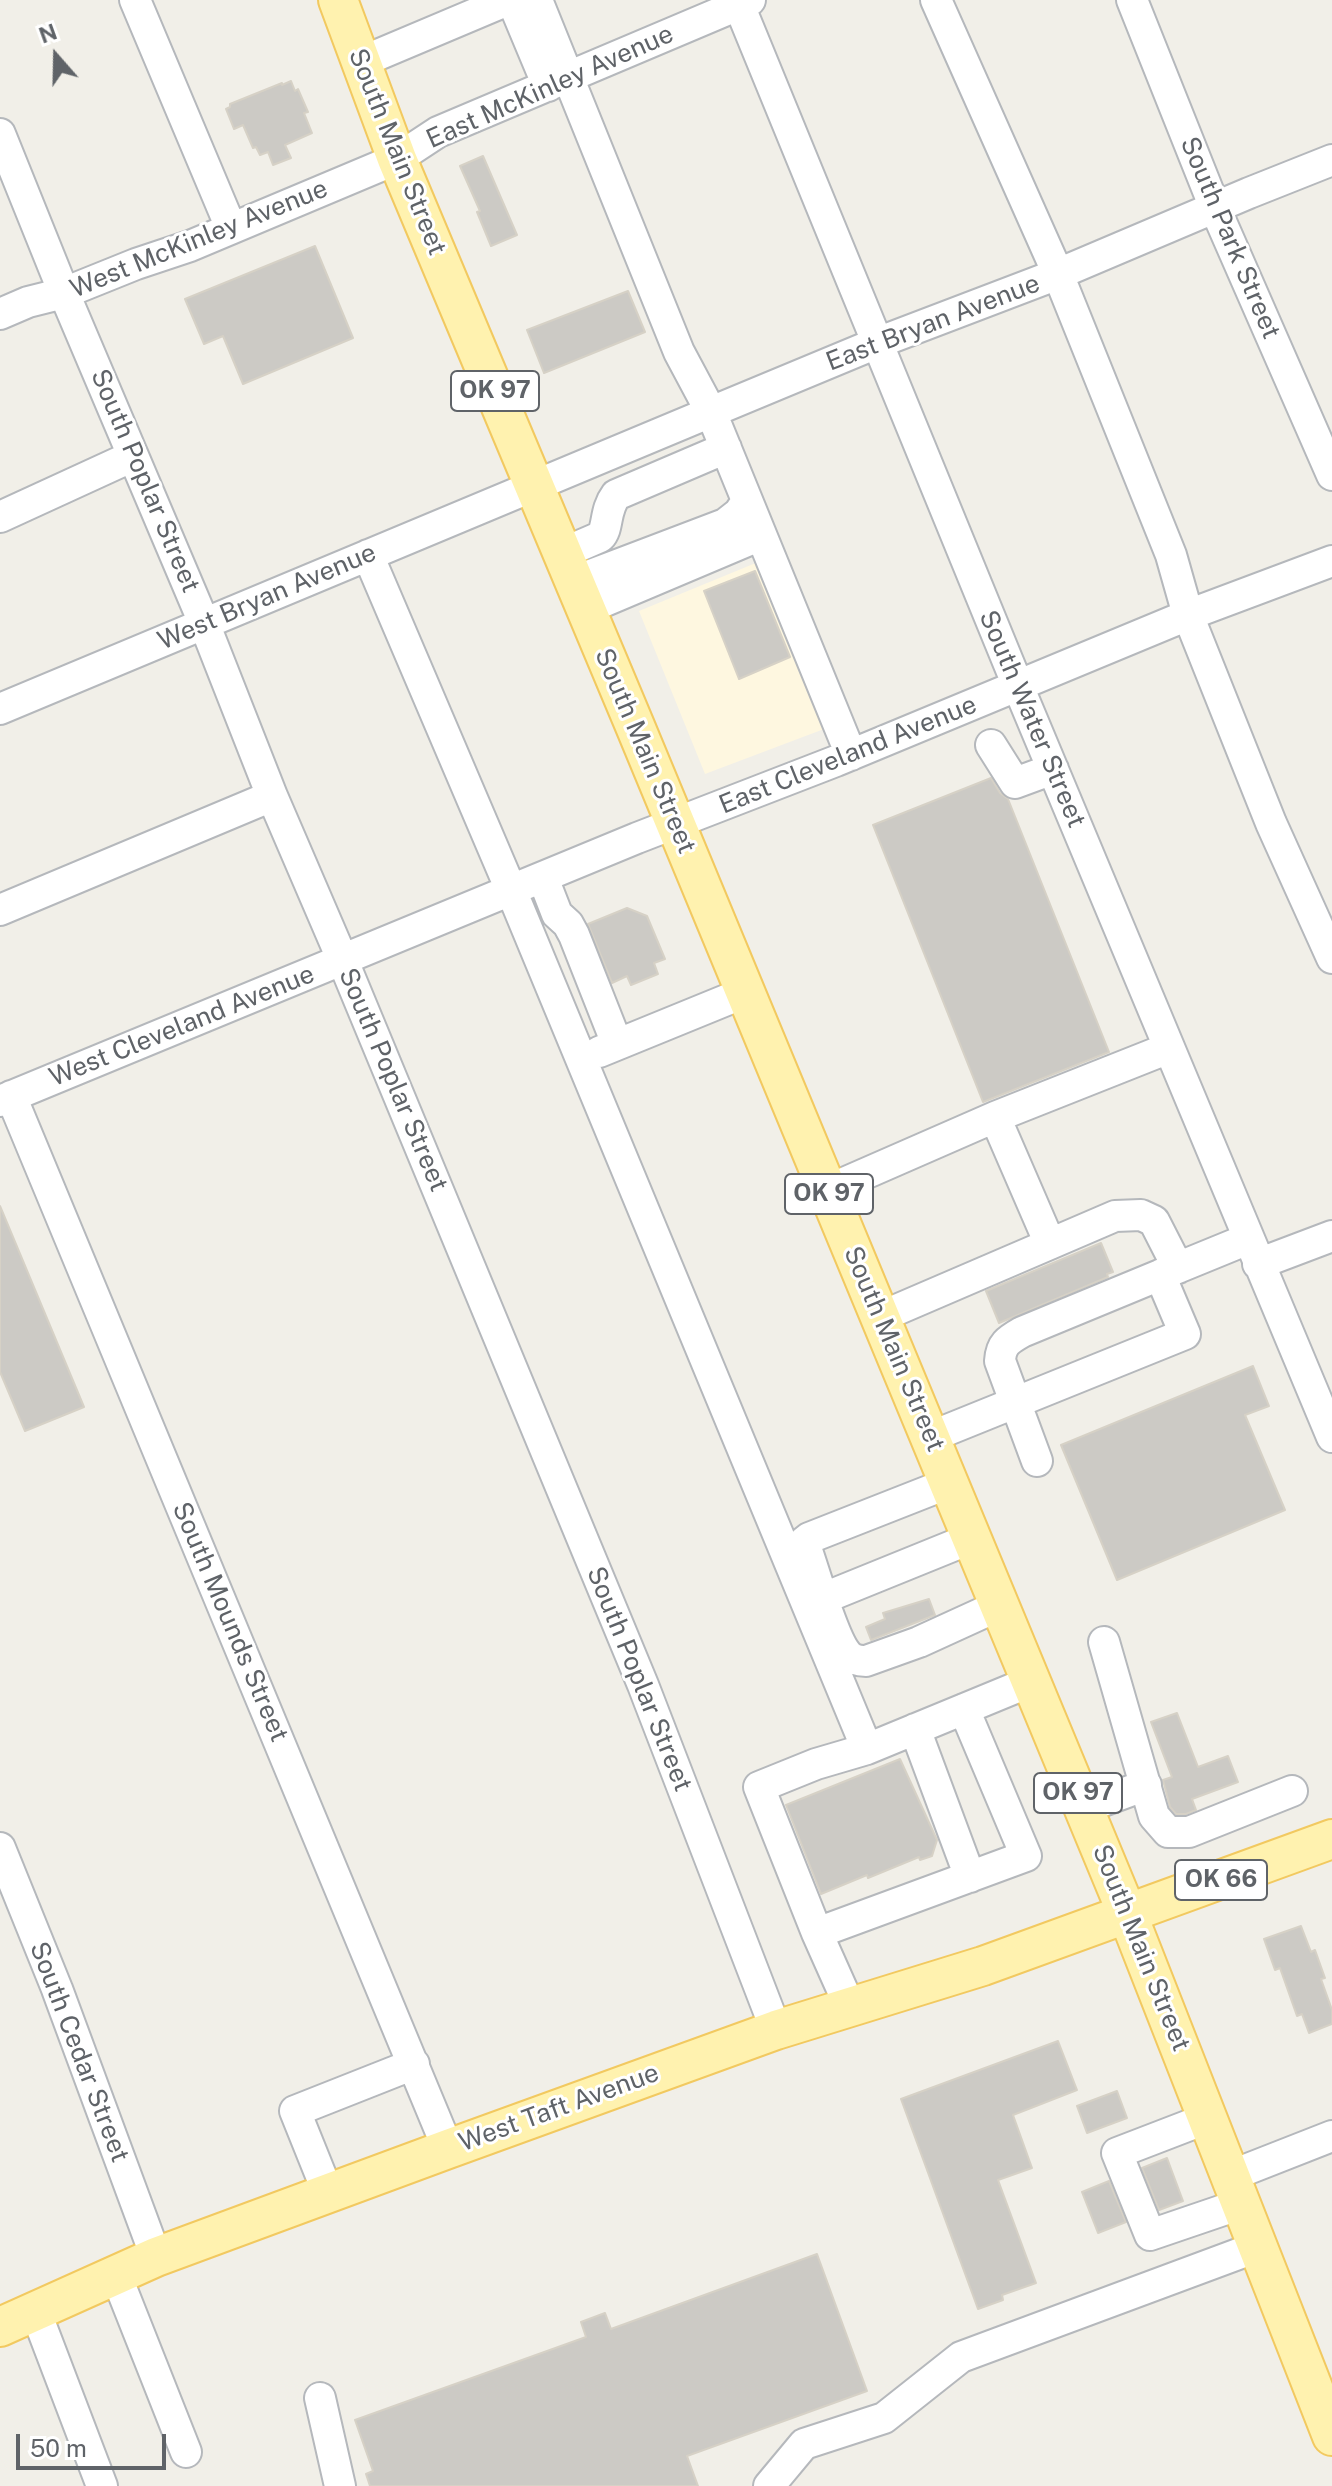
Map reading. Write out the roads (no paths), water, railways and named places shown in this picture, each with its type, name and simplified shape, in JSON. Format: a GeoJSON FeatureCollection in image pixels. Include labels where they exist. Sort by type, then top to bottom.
{"type":"FeatureCollection","features":[{"type":"Feature","properties":{"kind":"main road","name":"South Main Street"},"geometry":{"type":"LineString","coordinates":[[338,0],[397,159],[1127,1913],[1332,2436]]}},
{"type":"Feature","properties":{"kind":"main road","name":"OK 66"},"geometry":{"type":"LineString","coordinates":[[1127,1913],[1332,1839]]}},
{"type":"Feature","properties":{"kind":"main road","name":"West Taft Avenue"},"geometry":{"type":"LineString","coordinates":[[0,2327],[156,2257],[328,2193],[776,2030],[983,1966],[1127,1913]]}},
{"type":"Feature","properties":{"kind":"street"},"geometry":{"type":"LineString","coordinates":[[135,0],[231,228]]}},
{"type":"Feature","properties":{"kind":"street"},"geometry":{"type":"LineString","coordinates":[[361,62],[510,0],[558,82],[679,352],[711,412],[851,755]]}},
{"type":"Feature","properties":{"kind":"street"},"geometry":{"type":"LineString","coordinates":[[537,0],[558,82]]}},
{"type":"Feature","properties":{"kind":"street"},"geometry":{"type":"LineString","coordinates":[[936,0],[1058,274],[1171,555],[1188,615],[1271,823],[1332,958]]}},
{"type":"Feature","properties":{"kind":"street","name":"South Park Street"},"geometry":{"type":"LineString","coordinates":[[1132,0],[1215,208],[1332,475]]}},
{"type":"Feature","properties":{"kind":"street","name":"East McKinley Avenue"},"geometry":{"type":"LineString","coordinates":[[397,159],[438,132],[742,1]]}},
{"type":"Feature","properties":{"kind":"street","name":"South Water Street"},"geometry":{"type":"LineString","coordinates":[[742,1],[877,343],[1332,1437]]}},
{"type":"Feature","properties":{"kind":"street","name":"South Poplar Street"},"geometry":{"type":"LineString","coordinates":[[0,134],[643,1685],[776,2030]]}},
{"type":"Feature","properties":{"kind":"street","name":"West McKinley Avenue"},"geometry":{"type":"LineString","coordinates":[[0,314],[28,302],[64,293],[231,228],[397,159]]}},
{"type":"Feature","properties":{"kind":"street","name":"East Bryan Avenue"},"geometry":{"type":"LineString","coordinates":[[535,486],[877,343],[1058,274],[1332,160]]}},
{"type":"Feature","properties":{"kind":"street"},"geometry":{"type":"LineString","coordinates":[[663,432],[678,468]]}},
{"type":"Feature","properties":{"kind":"street"},"geometry":{"type":"LineString","coordinates":[[575,581],[605,532],[607,512],[616,495],[726,448]]}},
{"type":"Feature","properties":{"kind":"street"},"geometry":{"type":"LineString","coordinates":[[619,450],[634,486]]}},
{"type":"Feature","properties":{"kind":"street"},"geometry":{"type":"LineString","coordinates":[[0,517],[133,456]]}},
{"type":"Feature","properties":{"kind":"street","name":"West Bryan Avenue"},"geometry":{"type":"LineString","coordinates":[[0,709],[535,486]]}},
{"type":"Feature","properties":{"kind":"street"},"geometry":{"type":"LineString","coordinates":[[575,581],[725,524],[739,513],[747,501]]}},
{"type":"Feature","properties":{"kind":"street"},"geometry":{"type":"LineString","coordinates":[[575,581],[761,535]]}},
{"type":"Feature","properties":{"kind":"street"},"geometry":{"type":"LineString","coordinates":[[368,555],[511,890],[867,1749]]}},
{"type":"Feature","properties":{"kind":"street","name":"East Cleveland Avenue"},"geometry":{"type":"LineString","coordinates":[[675,823],[851,755],[1188,615],[1332,561]]}},
{"type":"Feature","properties":{"kind":"street"},"geometry":{"type":"LineString","coordinates":[[991,745],[1015,783],[1053,769]]}},
{"type":"Feature","properties":{"kind":"street"},"geometry":{"type":"LineString","coordinates":[[0,910],[272,796]]}},
{"type":"Feature","properties":{"kind":"street","name":"West Cleveland Avenue"},"geometry":{"type":"LineString","coordinates":[[6,1099],[675,823]]}},
{"type":"Feature","properties":{"kind":"street"},"geometry":{"type":"LineString","coordinates":[[543,878],[557,914],[574,935],[617,1044]]}},
{"type":"Feature","properties":{"kind":"street"},"geometry":{"type":"LineString","coordinates":[[580,1060],[746,992]]}},
{"type":"Feature","properties":{"kind":"street"},"geometry":{"type":"LineString","coordinates":[[828,1190],[995,1117],[1169,1048]]}},
{"type":"Feature","properties":{"kind":"street","name":"South Mounds Street"},"geometry":{"type":"LineString","coordinates":[[6,1099],[448,2149]]}},
{"type":"Feature","properties":{"kind":"street"},"geometry":{"type":"LineString","coordinates":[[995,1117],[1050,1244]]}},
{"type":"Feature","properties":{"kind":"street"},"geometry":{"type":"LineString","coordinates":[[880,1317],[1115,1216],[1141,1215],[1154,1221],[1185,1334],[930,1437]]}},
{"type":"Feature","properties":{"kind":"street"},"geometry":{"type":"LineString","coordinates":[[1037,1461],[1000,1361],[1001,1348],[1008,1341],[1022,1332],[1169,1271],[1332,1236]]}},
{"type":"Feature","properties":{"kind":"street"},"geometry":{"type":"LineString","coordinates":[[949,1483],[804,1542],[839,1639],[848,1655],[858,1662],[866,1661],[919,1642],[1000,1605]]}},
{"type":"Feature","properties":{"kind":"street"},"geometry":{"type":"LineString","coordinates":[[824,1598],[972,1538]]}},
{"type":"Feature","properties":{"kind":"street"},"geometry":{"type":"LineString","coordinates":[[1104,1642],[1154,1816],[1168,1832],[1189,1832],[1292,1791]]}},
{"type":"Feature","properties":{"kind":"street"},"geometry":{"type":"LineString","coordinates":[[844,2009],[759,1787],[816,1764],[867,1749],[1032,1681]]}},
{"type":"Feature","properties":{"kind":"street"},"geometry":{"type":"LineString","coordinates":[[817,1933],[1026,1856],[964,1709]]}},
{"type":"Feature","properties":{"kind":"street"},"geometry":{"type":"LineString","coordinates":[[915,1729],[970,1877]]}},
{"type":"Feature","properties":{"kind":"street"},"geometry":{"type":"LineString","coordinates":[[1084,1808],[1146,1785]]}},
{"type":"Feature","properties":{"kind":"street","name":"South Cedar Street"},"geometry":{"type":"LineString","coordinates":[[0,1848],[57,1989],[156,2257]]}},
{"type":"Feature","properties":{"kind":"street"},"geometry":{"type":"LineString","coordinates":[[328,2193],[295,2111],[414,2064]]}},
{"type":"Feature","properties":{"kind":"street"},"geometry":{"type":"LineString","coordinates":[[1208,2118],[1117,2153],[1150,2235],[1332,2136]]}},
{"type":"Feature","properties":{"kind":"street"},"geometry":{"type":"LineString","coordinates":[[769,2486],[804,2444],[884,2418],[961,2357],[1257,2247]]}},
{"type":"Feature","properties":{"kind":"street"},"geometry":{"type":"LineString","coordinates":[[116,2275],[186,2452]]}},
{"type":"Feature","properties":{"kind":"street"},"geometry":{"type":"LineString","coordinates":[[35,2310],[102,2486]]}},
{"type":"Feature","properties":{"kind":"street"},"geometry":{"type":"LineString","coordinates":[[320,2398],[340,2486]]}}]}
